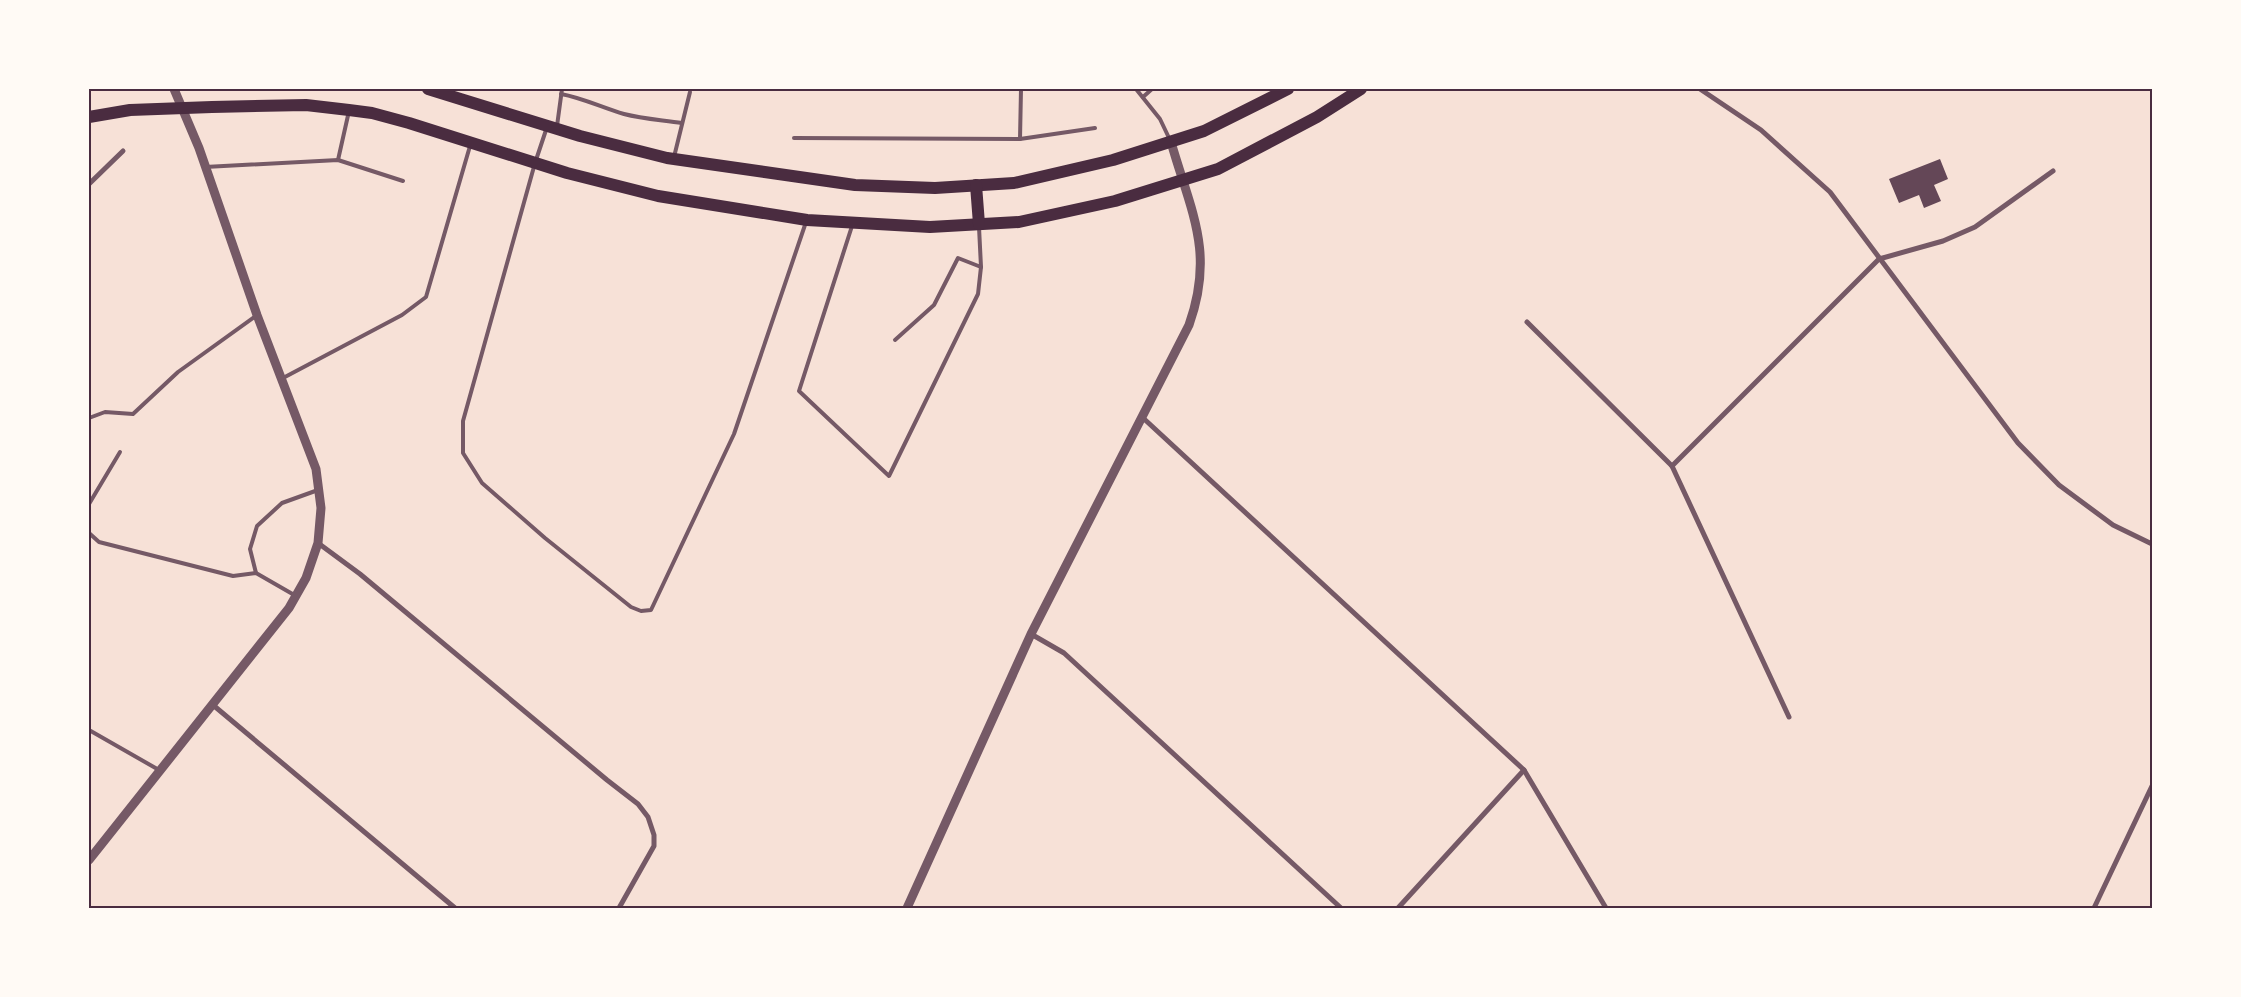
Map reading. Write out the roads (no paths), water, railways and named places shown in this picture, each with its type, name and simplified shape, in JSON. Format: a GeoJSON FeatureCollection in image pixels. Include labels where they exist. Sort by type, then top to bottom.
{"type":"FeatureCollection","features":[{"type":"Feature","properties":{"kind":"main road"},"geometry":{"type":"LineString","coordinates":[[428,89],[552,127],[673,159],[855,185],[935,188],[1014,183],[1113,160],[1204,131],[1288,89]]}},
{"type":"Feature","properties":{"kind":"main road"},"geometry":{"type":"LineString","coordinates":[[89,117],[130,110],[182,108],[306,105],[349,110],[381,116],[535,163],[658,196],[807,220],[930,227],[1018,222],[1115,201],[1182,180],[1218,168],[1317,118],[1362,89]]}},
{"type":"Feature","properties":{"kind":"main road"},"geometry":{"type":"LineString","coordinates":[[976,186],[979,224]]}},
{"type":"Feature","properties":{"kind":"street"},"geometry":{"type":"LineString","coordinates":[[1700,89],[1761,130],[1830,192],[1878,259],[2018,443],[2058,485],[2113,525],[2152,544]]}},
{"type":"Feature","properties":{"kind":"street"},"geometry":{"type":"LineString","coordinates":[[89,860],[289,608],[306,578],[318,543],[321,508],[320,490],[309,449],[257,315],[205,168],[174,90]]}},
{"type":"Feature","properties":{"kind":"street"},"geometry":{"type":"LineString","coordinates":[[907,908],[1031,634],[1189,326],[1201,279],[1201,248],[1194,217],[1171,142]]}},
{"type":"Feature","properties":{"kind":"street"},"geometry":{"type":"LineString","coordinates":[[89,184],[123,151]]}},
{"type":"Feature","properties":{"kind":"street"},"geometry":{"type":"LineString","coordinates":[[1672,466],[1878,259],[1943,241],[1975,226],[2052,172]]}},
{"type":"Feature","properties":{"kind":"street"},"geometry":{"type":"LineString","coordinates":[[1527,322],[1672,466],[1789,717]]}},
{"type":"Feature","properties":{"kind":"street"},"geometry":{"type":"LineString","coordinates":[[1142,417],[1524,770],[1606,908]]}},
{"type":"Feature","properties":{"kind":"street"},"geometry":{"type":"LineString","coordinates":[[318,543],[360,574],[638,804],[651,825],[654,846],[619,908]]}},
{"type":"Feature","properties":{"kind":"street"},"geometry":{"type":"LineString","coordinates":[[1031,634],[1064,654],[1341,908]]}},
{"type":"Feature","properties":{"kind":"street"},"geometry":{"type":"LineString","coordinates":[[213,705],[455,908]]}},
{"type":"Feature","properties":{"kind":"street"},"geometry":{"type":"LineString","coordinates":[[1398,908],[1524,770]]}},
{"type":"Feature","properties":{"kind":"street"},"geometry":{"type":"LineString","coordinates":[[2094,908],[2152,786]]}},
{"type":"Feature","properties":{"kind":"lane"},"geometry":{"type":"LineString","coordinates":[[562,89],[552,127],[535,163],[463,422],[463,453],[482,483],[545,538],[631,607],[641,611],[651,610],[734,434],[807,220]]}},
{"type":"Feature","properties":{"kind":"lane"},"geometry":{"type":"LineString","coordinates":[[1020,139],[1021,89]]}},
{"type":"Feature","properties":{"kind":"lane"},"geometry":{"type":"LineString","coordinates":[[1136,89],[1160,119],[1171,142]]}},
{"type":"Feature","properties":{"kind":"lane"},"geometry":{"type":"LineString","coordinates":[[1143,97],[1152,89]]}},
{"type":"Feature","properties":{"kind":"lane"},"geometry":{"type":"LineString","coordinates":[[673,159],[690,92]]}},
{"type":"Feature","properties":{"kind":"lane"},"geometry":{"type":"LineString","coordinates":[[561,94],[576,97],[602,108],[627,115],[682,123]]}},
{"type":"Feature","properties":{"kind":"lane"},"geometry":{"type":"LineString","coordinates":[[338,160],[349,110]]}},
{"type":"Feature","properties":{"kind":"lane"},"geometry":{"type":"LineString","coordinates":[[794,138],[1020,139],[1095,128]]}},
{"type":"Feature","properties":{"kind":"lane"},"geometry":{"type":"LineString","coordinates":[[283,378],[402,315],[426,297],[471,143]]}},
{"type":"Feature","properties":{"kind":"lane"},"geometry":{"type":"LineString","coordinates":[[205,168],[338,160],[402,182]]}},
{"type":"Feature","properties":{"kind":"lane"},"geometry":{"type":"LineString","coordinates":[[853,224],[799,392],[889,476],[978,294],[981,267],[979,224]]}},
{"type":"Feature","properties":{"kind":"lane"},"geometry":{"type":"LineString","coordinates":[[895,340],[934,305],[958,258],[981,267]]}},
{"type":"Feature","properties":{"kind":"lane"},"geometry":{"type":"LineString","coordinates":[[89,418],[105,412],[133,414],[178,372],[257,315]]}},
{"type":"Feature","properties":{"kind":"lane"},"geometry":{"type":"LineString","coordinates":[[89,504],[120,452]]}},
{"type":"Feature","properties":{"kind":"lane"},"geometry":{"type":"LineString","coordinates":[[256,573],[250,549],[257,526],[282,503],[320,490]]}},
{"type":"Feature","properties":{"kind":"lane"},"geometry":{"type":"LineString","coordinates":[[89,533],[99,542],[233,576],[256,573],[296,596]]}},
{"type":"Feature","properties":{"kind":"lane"},"geometry":{"type":"LineString","coordinates":[[89,730],[161,771]]}}]}
